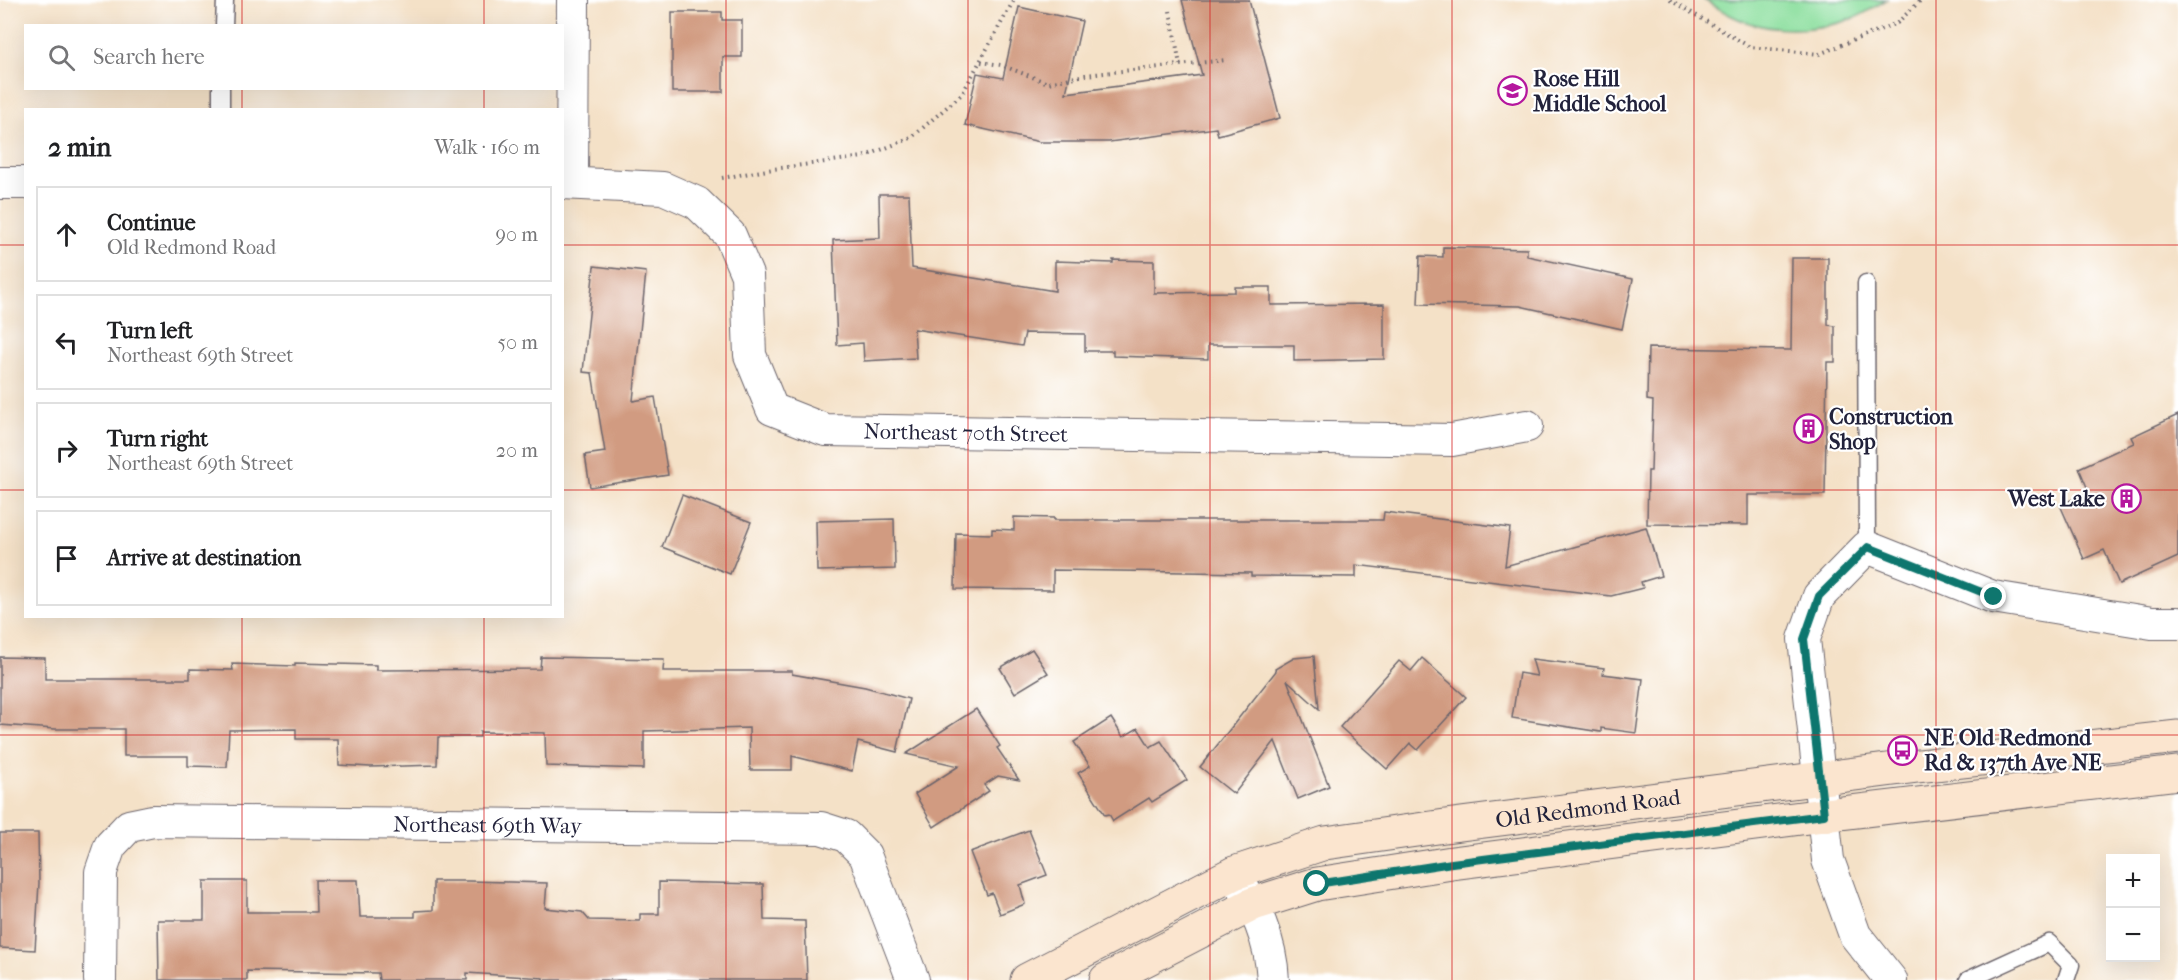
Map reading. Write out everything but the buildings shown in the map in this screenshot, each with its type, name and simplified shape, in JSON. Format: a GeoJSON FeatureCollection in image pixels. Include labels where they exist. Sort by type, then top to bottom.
{"type":"FeatureCollection","features":[{"type":"Feature","properties":{"kind":"main road","name":"Old Redmond Road"},"geometry":{"type":"LineString","coordinates":[[1027,980],[1234,873],[1325,843],[1918,766],[2178,737]]}},
{"type":"Feature","properties":{"kind":"main road","name":"Old Redmond Road"},"geometry":{"type":"LineString","coordinates":[[1106,980],[1253,904],[1317,884],[1452,863],[1824,815],[2178,773]]}},
{"type":"Feature","properties":{"kind":"street"},"geometry":{"type":"LineString","coordinates":[[567,183],[573,0]]}},
{"type":"Feature","properties":{"kind":"street"},"geometry":{"type":"LineString","coordinates":[[0,183],[24,183]]}},
{"type":"Feature","properties":{"kind":"street","name":"Northeast 70th Street"},"geometry":{"type":"LineString","coordinates":[[567,183],[663,188],[697,203],[730,235],[747,275],[750,355],[772,409],[825,430],[1452,440],[1527,426]]}},
{"type":"Feature","properties":{"kind":"street"},"geometry":{"type":"LineString","coordinates":[[1891,980],[1855,935],[1828,860],[1804,639],[1819,596],[1868,547],[1994,597],[2152,623],[2178,623]]}},
{"type":"Feature","properties":{"kind":"street","name":"Northeast 69th Way"},"geometry":{"type":"LineString","coordinates":[[100,980],[101,872],[110,846],[129,826],[153,821],[821,828],[846,836],[865,855],[913,980]]}},
{"type":"Feature","properties":{"kind":"street"},"geometry":{"type":"LineString","coordinates":[[1234,873],[1253,904],[1272,957],[1273,980]]}},
{"type":"Feature","properties":{"kind":"lane"},"geometry":{"type":"LineString","coordinates":[[224,24],[225,0]]}},
{"type":"Feature","properties":{"kind":"lane"},"geometry":{"type":"LineString","coordinates":[[221,108],[222,90]]}},
{"type":"Feature","properties":{"kind":"lane"},"geometry":{"type":"LineString","coordinates":[[1866,283],[1868,547]]}},
{"type":"Feature","properties":{"kind":"lane"},"geometry":{"type":"LineString","coordinates":[[1968,980],[2049,943],[2072,965],[2066,980]]}},
{"type":"Feature","properties":{"kind":"path"},"geometry":{"type":"LineString","coordinates":[[718,178],[863,157],[911,138],[962,94],[1014,0]]}},
{"type":"Feature","properties":{"kind":"path"},"geometry":{"type":"LineString","coordinates":[[1670,0],[1750,47],[1819,54],[1898,23],[1921,0]]}},
{"type":"Feature","properties":{"kind":"path"},"geometry":{"type":"LineString","coordinates":[[1170,11],[1180,65]]}},
{"type":"Feature","properties":{"kind":"path"},"geometry":{"type":"LineString","coordinates":[[981,62],[1001,65],[1048,83],[1085,75],[1226,60]]}},
{"type":"Feature","properties":{"kind":"green space"},"geometry":{"type":"Polygon","coordinates":[[[1704,0],[1886,0],[1840,23],[1793,29],[1746,22],[1704,0]]]}},
{"type":"Feature","properties":{"kind":"place","name":"Rose Hill Middle School"},"geometry":{"type":"Point","coordinates":[1512,91]}},
{"type":"Feature","properties":{"kind":"place","name":"Construction Shop"},"geometry":{"type":"Point","coordinates":[1808,429]}},
{"type":"Feature","properties":{"kind":"place","name":"West Lake"},"geometry":{"type":"Point","coordinates":[2126,498]}},
{"type":"Feature","properties":{"kind":"place","name":"NE Old Redmond Rd & 137th Ave NE"},"geometry":{"type":"Point","coordinates":[1903,750]}},
{"type":"Feature","properties":{"kind":"route"},"geometry":{"type":"LineString","coordinates":[[1317,884],[1452,863],[1824,815],[1804,639],[1819,596],[1868,547],[1994,597]]}}]}
